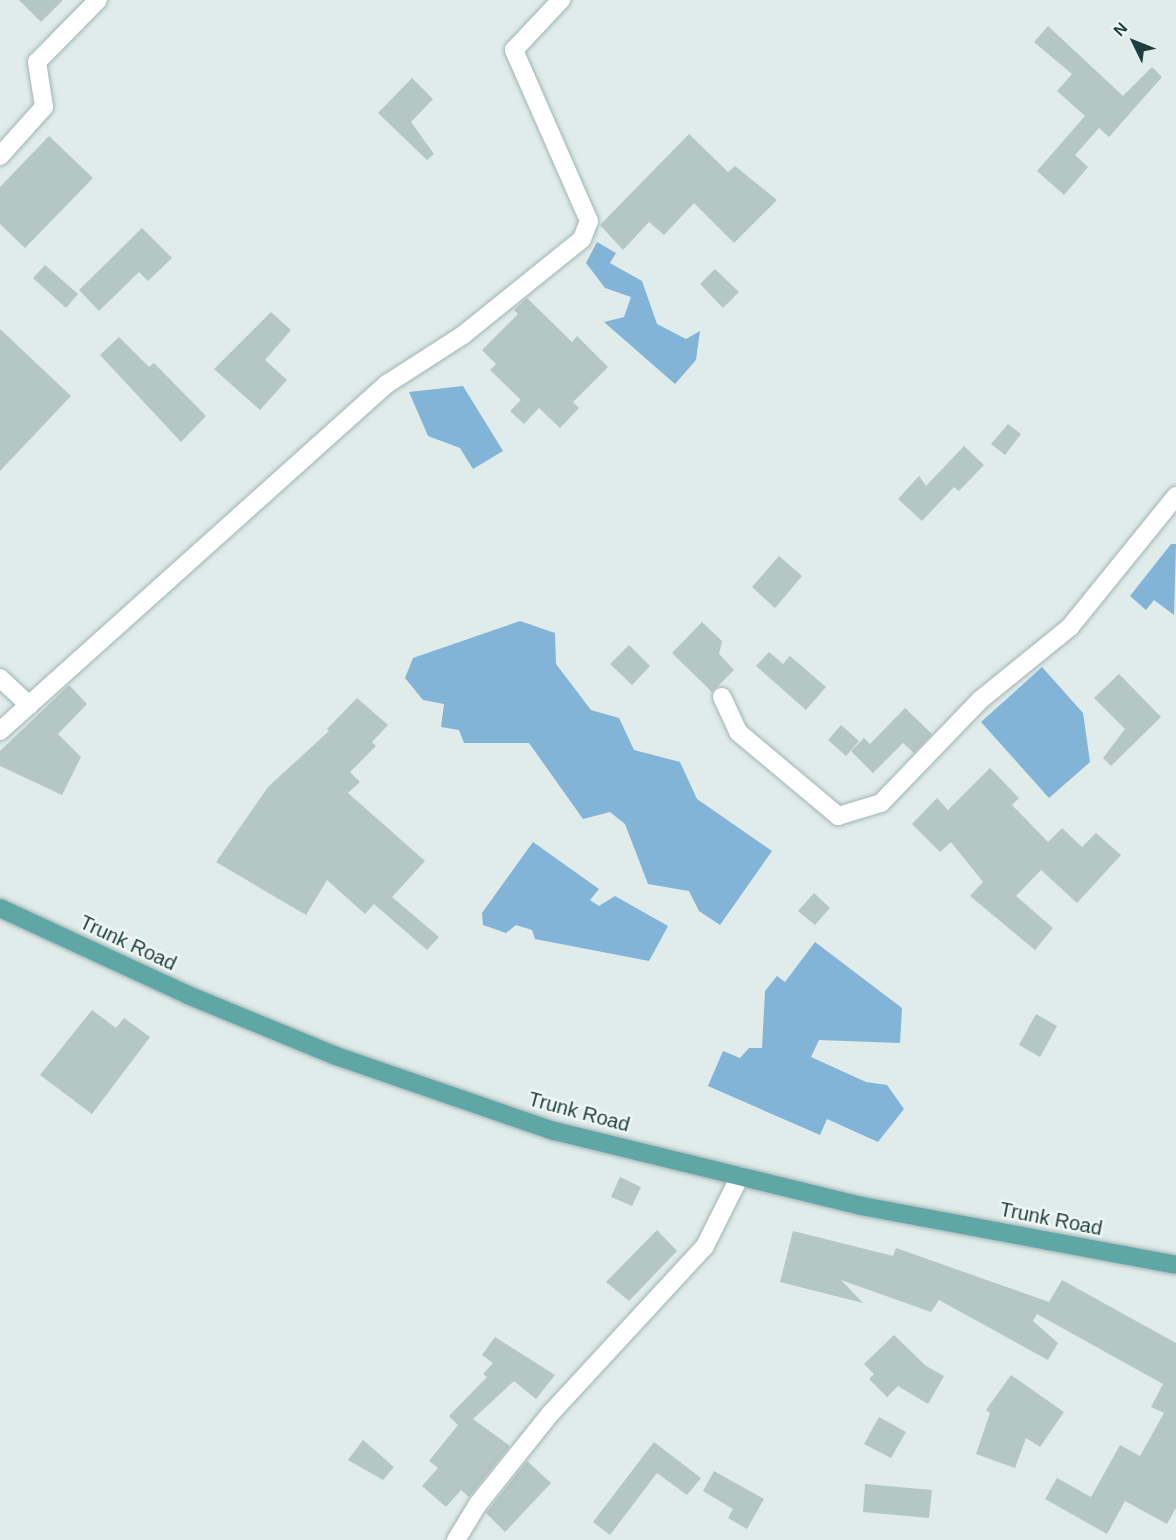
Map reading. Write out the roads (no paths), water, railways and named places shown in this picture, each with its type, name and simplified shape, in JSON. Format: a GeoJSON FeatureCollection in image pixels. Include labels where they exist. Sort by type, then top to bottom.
{"type":"FeatureCollection","features":[{"type":"Feature","properties":{"kind":"main road","name":"Trunk Road"},"geometry":{"type":"LineString","coordinates":[[0,908],[188,995],[336,1056],[554,1131],[862,1206],[1176,1265]]}},
{"type":"Feature","properties":{"kind":"street"},"geometry":{"type":"LineString","coordinates":[[0,156],[44,107],[37,62],[98,0]]}},
{"type":"Feature","properties":{"kind":"street"},"geometry":{"type":"LineString","coordinates":[[0,731],[387,384],[463,335],[582,239],[589,221],[514,50],[561,0]]}},
{"type":"Feature","properties":{"kind":"street"},"geometry":{"type":"LineString","coordinates":[[722,697],[738,732],[838,816],[881,803],[980,700],[1070,627],[1176,496]]}},
{"type":"Feature","properties":{"kind":"street"},"geometry":{"type":"LineString","coordinates":[[0,678],[29,705]]}},
{"type":"Feature","properties":{"kind":"street"},"geometry":{"type":"LineString","coordinates":[[456,1540],[478,1504],[551,1413],[705,1246],[740,1176]]}},
{"type":"Feature","properties":{"kind":"water"},"geometry":{"type":"Polygon","coordinates":[[[597,242],[616,253],[610,263],[642,281],[657,324],[686,339],[700,331],[696,360],[675,384],[604,322],[624,317],[631,297],[605,288],[586,263],[597,242]]]}},
{"type":"Feature","properties":{"kind":"water"},"geometry":{"type":"Polygon","coordinates":[[[463,386],[503,451],[473,469],[460,448],[428,436],[409,392],[463,386]]]}},
{"type":"Feature","properties":{"kind":"water"},"geometry":{"type":"Polygon","coordinates":[[[1171,544],[1176,544],[1174,615],[1154,600],[1146,610],[1130,596],[1171,544]]]}},
{"type":"Feature","properties":{"kind":"water"},"geometry":{"type":"Polygon","coordinates":[[[520,621],[555,633],[556,664],[591,710],[619,718],[634,750],[680,762],[697,799],[772,851],[720,925],[699,911],[689,891],[648,884],[625,824],[610,812],[583,819],[529,743],[464,743],[459,730],[441,727],[444,704],[423,700],[405,678],[413,658],[520,621]]]}},
{"type":"Feature","properties":{"kind":"water"},"geometry":{"type":"Polygon","coordinates":[[[1042,667],[1083,713],[1090,762],[1049,798],[981,722],[1042,667]]]}},
{"type":"Feature","properties":{"kind":"water"},"geometry":{"type":"Polygon","coordinates":[[[533,842],[599,889],[590,900],[599,906],[615,896],[668,926],[649,961],[535,939],[532,930],[516,925],[506,933],[483,925],[482,913],[533,842]]]}},
{"type":"Feature","properties":{"kind":"water"},"geometry":{"type":"Polygon","coordinates":[[[815,942],[902,1008],[900,1043],[819,1040],[811,1057],[866,1082],[887,1085],[904,1109],[878,1142],[827,1119],[820,1135],[708,1086],[723,1051],[740,1058],[749,1048],[762,1048],[765,991],[777,976],[785,982],[815,942]]]}}]}
